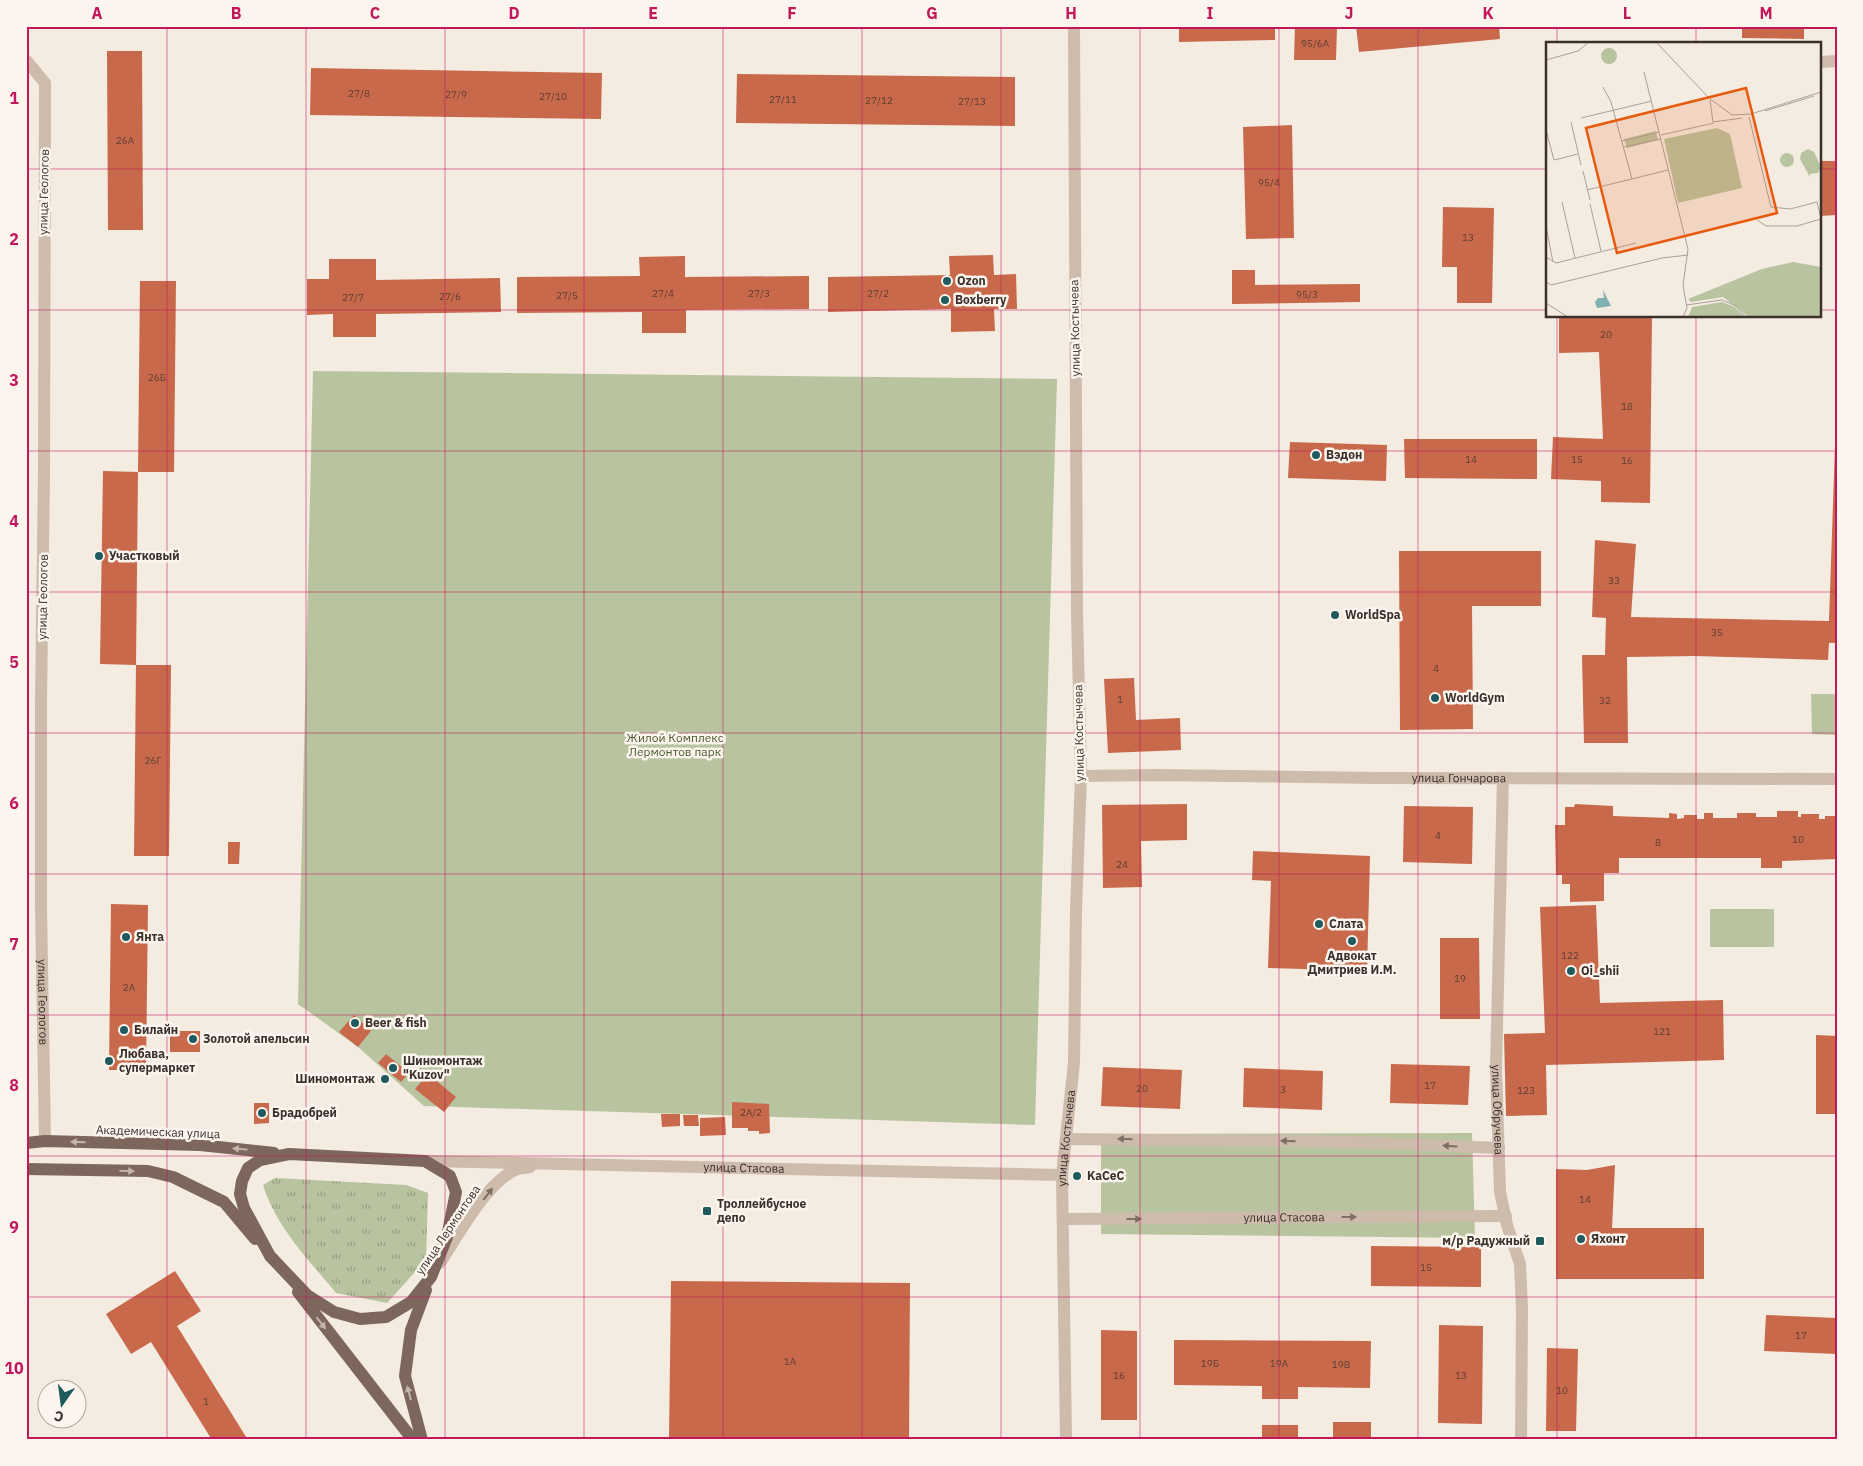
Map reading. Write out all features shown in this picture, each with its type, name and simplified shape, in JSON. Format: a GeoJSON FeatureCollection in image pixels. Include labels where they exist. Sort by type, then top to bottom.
{"type":"FeatureCollection","features":[{"type":"Feature","properties":{"kind":"main road","name":"Академическая улица"},"geometry":{"type":"LineString","coordinates":[[26,1143],[45,1141],[200,1146],[288,1154]]}},
{"type":"Feature","properties":{"kind":"main road"},"geometry":{"type":"LineString","coordinates":[[288,1154],[425,1160],[450,1176],[456,1192],[447,1237],[430,1277],[411,1302],[386,1317],[360,1319],[334,1312],[307,1295],[270,1256],[244,1208],[240,1194],[242,1181],[248,1168],[260,1160],[288,1154]]}},
{"type":"Feature","properties":{"kind":"main road"},"geometry":{"type":"LineString","coordinates":[[26,1169],[148,1171],[173,1177],[224,1202],[270,1256],[413,1440]]}},
{"type":"Feature","properties":{"kind":"main road","name":"улица Лермонтова"},"geometry":{"type":"LineString","coordinates":[[422,1440],[405,1376],[411,1330],[430,1277]]}},
{"type":"Feature","properties":{"kind":"street","name":"улица Костычева"},"geometry":{"type":"LineString","coordinates":[[1066,1440],[1062,1175],[1074,1063],[1076,911],[1081,776],[1077,605],[1074,26]]}},
{"type":"Feature","properties":{"kind":"street","name":"улица Геологов"},"geometry":{"type":"LineString","coordinates":[[26,60],[45,83],[41,858],[45,1141]]}},
{"type":"Feature","properties":{"kind":"street"},"geometry":{"type":"LineString","coordinates":[[1820,62],[1837,61]]}},
{"type":"Feature","properties":{"kind":"street","name":"улица Гончарова"},"geometry":{"type":"LineString","coordinates":[[1081,776],[1837,779]]}},
{"type":"Feature","properties":{"kind":"street","name":"улица Обручева"},"geometry":{"type":"LineString","coordinates":[[1503,778],[1496,1068],[1500,1192],[1520,1264],[1522,1309],[1520,1440]]}},
{"type":"Feature","properties":{"kind":"street"},"geometry":{"type":"LineString","coordinates":[[1067,1139],[1355,1142],[1499,1148]]}},
{"type":"Feature","properties":{"kind":"street","name":"улица Стасова"},"geometry":{"type":"LineString","coordinates":[[425,1160],[1062,1175]]}},
{"type":"Feature","properties":{"kind":"street","name":"улица Лермонтова"},"geometry":{"type":"LineString","coordinates":[[430,1277],[472,1213],[494,1186],[515,1170],[554,1163]]}},
{"type":"Feature","properties":{"kind":"street","name":"улица Стасова"},"geometry":{"type":"LineString","coordinates":[[1064,1219],[1506,1216]]}},
{"type":"Feature","properties":{"kind":"green space","name":"Жилой Комплекс Лермонтов парк"},"geometry":{"type":"Polygon","coordinates":[[[313,371],[1057,379],[1035,1125],[424,1106],[358,1047],[298,1004],[313,371]]]}},
{"type":"Feature","properties":{"kind":"green space"},"geometry":{"type":"Polygon","coordinates":[[[1811,694],[1837,694],[1837,735],[1812,734],[1811,694]]]}},
{"type":"Feature","properties":{"kind":"green space"},"geometry":{"type":"Polygon","coordinates":[[[1710,909],[1774,909],[1774,947],[1710,947],[1710,909]]]}},
{"type":"Feature","properties":{"kind":"green space"},"geometry":{"type":"Polygon","coordinates":[[[1472,1133],[1475,1238],[1101,1234],[1101,1134],[1472,1133]]]}},
{"type":"Feature","properties":{"kind":"green space"},"geometry":{"type":"Polygon","coordinates":[[[275,1178],[406,1185],[428,1193],[426,1260],[387,1303],[336,1293],[294,1242],[276,1215],[263,1185],[275,1178]]]}},
{"type":"Feature","properties":{"kind":"building"},"geometry":{"type":"Polygon","coordinates":[[[1179,26],[1275,26],[1275,40],[1179,42],[1179,26]]]}},
{"type":"Feature","properties":{"kind":"building"},"geometry":{"type":"Polygon","coordinates":[[[1295,26],[1337,26],[1336,60],[1294,60],[1295,26]]]}},
{"type":"Feature","properties":{"kind":"building"},"geometry":{"type":"Polygon","coordinates":[[[1356,26],[1499,26],[1500,39],[1359,52],[1356,26]]]}},
{"type":"Feature","properties":{"kind":"building"},"geometry":{"type":"Polygon","coordinates":[[[1742,26],[1804,26],[1804,39],[1742,38],[1742,26]]]}},
{"type":"Feature","properties":{"kind":"building"},"geometry":{"type":"Polygon","coordinates":[[[107,51],[142,51],[143,230],[108,230],[107,51]]]}},
{"type":"Feature","properties":{"kind":"building"},"geometry":{"type":"Polygon","coordinates":[[[311,68],[602,73],[601,119],[310,115],[311,68]]]}},
{"type":"Feature","properties":{"kind":"building"},"geometry":{"type":"Polygon","coordinates":[[[737,74],[1015,77],[1015,126],[736,123],[737,74]]]}},
{"type":"Feature","properties":{"kind":"building"},"geometry":{"type":"Polygon","coordinates":[[[1292,125],[1294,238],[1246,239],[1243,127],[1292,125]]]}},
{"type":"Feature","properties":{"kind":"building"},"geometry":{"type":"Polygon","coordinates":[[[1820,161],[1837,161],[1837,215],[1820,216],[1820,161]]]}},
{"type":"Feature","properties":{"kind":"building"},"geometry":{"type":"Polygon","coordinates":[[[1443,207],[1494,208],[1492,303],[1457,303],[1457,267],[1442,267],[1443,207]]]}},
{"type":"Feature","properties":{"kind":"building"},"geometry":{"type":"Polygon","coordinates":[[[993,255],[994,275],[1016,274],[1017,309],[994,309],[995,331],[951,332],[951,309],[828,312],[828,277],[950,275],[949,256],[993,255]]]}},
{"type":"Feature","properties":{"kind":"building"},"geometry":{"type":"Polygon","coordinates":[[[685,256],[685,277],[809,276],[809,309],[686,310],[686,333],[642,333],[642,312],[517,313],[517,277],[640,276],[639,257],[685,256]]]}},
{"type":"Feature","properties":{"kind":"building"},"geometry":{"type":"Polygon","coordinates":[[[329,259],[376,259],[376,280],[500,278],[501,312],[376,314],[376,337],[333,337],[333,314],[307,315],[307,279],[329,279],[329,259]]]}},
{"type":"Feature","properties":{"kind":"building"},"geometry":{"type":"Polygon","coordinates":[[[1232,270],[1255,270],[1255,285],[1360,284],[1360,302],[1232,304],[1232,270]]]}},
{"type":"Feature","properties":{"kind":"building"},"geometry":{"type":"Polygon","coordinates":[[[140,281],[176,281],[174,472],[138,472],[140,281]]]}},
{"type":"Feature","properties":{"kind":"building"},"geometry":{"type":"Polygon","coordinates":[[[1559,318],[1652,318],[1650,503],[1601,502],[1601,481],[1551,479],[1553,437],[1603,439],[1599,352],[1559,353],[1559,318]]]}},
{"type":"Feature","properties":{"kind":"building"},"geometry":{"type":"Polygon","coordinates":[[[1404,439],[1537,439],[1537,479],[1405,478],[1404,439]]]}},
{"type":"Feature","properties":{"kind":"building"},"geometry":{"type":"Polygon","coordinates":[[[1290,442],[1387,445],[1386,481],[1288,478],[1290,442]]]}},
{"type":"Feature","properties":{"kind":"building"},"geometry":{"type":"Polygon","coordinates":[[[1835,445],[1837,445],[1837,643],[1829,643],[1828,660],[1695,656],[1627,657],[1628,743],[1584,743],[1582,655],[1605,655],[1606,618],[1592,617],[1595,540],[1636,544],[1631,617],[1829,621],[1835,445]]]}},
{"type":"Feature","properties":{"kind":"building"},"geometry":{"type":"Polygon","coordinates":[[[103,471],[138,472],[136,665],[100,664],[103,471]]]}},
{"type":"Feature","properties":{"kind":"building"},"geometry":{"type":"Polygon","coordinates":[[[1399,551],[1541,551],[1541,606],[1472,606],[1473,729],[1400,730],[1399,551]]]}},
{"type":"Feature","properties":{"kind":"building"},"geometry":{"type":"Polygon","coordinates":[[[136,665],[171,665],[169,856],[134,856],[136,665]]]}},
{"type":"Feature","properties":{"kind":"building"},"geometry":{"type":"Polygon","coordinates":[[[1134,678],[1136,720],[1180,718],[1181,750],[1108,753],[1104,679],[1134,678]]]}},
{"type":"Feature","properties":{"kind":"building"},"geometry":{"type":"Polygon","coordinates":[[[1187,804],[1187,840],[1141,841],[1142,887],[1103,888],[1102,805],[1187,804]]]}},
{"type":"Feature","properties":{"kind":"building"},"geometry":{"type":"Polygon","coordinates":[[[1575,804],[1613,806],[1613,816],[1669,818],[1669,813],[1677,814],[1677,819],[1684,818],[1684,815],[1697,815],[1697,819],[1704,819],[1704,813],[1713,813],[1713,818],[1737,818],[1737,813],[1756,813],[1756,817],[1777,817],[1777,811],[1798,811],[1798,817],[1801,817],[1801,814],[1819,814],[1819,819],[1825,819],[1825,816],[1837,816],[1837,859],[1782,861],[1782,868],[1761,868],[1761,858],[1619,858],[1619,873],[1604,873],[1604,901],[1570,902],[1570,884],[1562,884],[1562,875],[1556,875],[1555,825],[1565,825],[1565,807],[1574,807],[1575,804]]]}},
{"type":"Feature","properties":{"kind":"building"},"geometry":{"type":"Polygon","coordinates":[[[1404,806],[1473,807],[1472,864],[1403,862],[1404,806]]]}},
{"type":"Feature","properties":{"kind":"building"},"geometry":{"type":"Polygon","coordinates":[[[228,842],[240,842],[239,864],[228,864],[228,842]]]}},
{"type":"Feature","properties":{"kind":"building","name":"Слата"},"geometry":{"type":"Polygon","coordinates":[[[1253,851],[1370,856],[1367,971],[1268,968],[1271,881],[1252,880],[1253,851]]]}},
{"type":"Feature","properties":{"kind":"building"},"geometry":{"type":"Polygon","coordinates":[[[111,904],[148,905],[146,1070],[109,1070],[111,904]]]}},
{"type":"Feature","properties":{"kind":"building"},"geometry":{"type":"Polygon","coordinates":[[[1596,905],[1600,1003],[1723,1000],[1724,1060],[1546,1065],[1547,1115],[1506,1116],[1504,1034],[1545,1033],[1540,907],[1596,905]]]}},
{"type":"Feature","properties":{"kind":"building"},"geometry":{"type":"Polygon","coordinates":[[[1440,938],[1479,938],[1480,1019],[1440,1019],[1440,938]]]}},
{"type":"Feature","properties":{"kind":"building","name":"Beer & fish"},"geometry":{"type":"Polygon","coordinates":[[[354,1015],[371,1031],[358,1047],[339,1032],[354,1015]]]}},
{"type":"Feature","properties":{"kind":"building"},"geometry":{"type":"Polygon","coordinates":[[[170,1031],[200,1031],[200,1052],[170,1052],[170,1031]]]}},
{"type":"Feature","properties":{"kind":"building"},"geometry":{"type":"Polygon","coordinates":[[[1816,1035],[1837,1036],[1837,1114],[1816,1114],[1816,1035]]]}},
{"type":"Feature","properties":{"kind":"building","name":"Шиномонтаж \"Kuzov\""},"geometry":{"type":"Polygon","coordinates":[[[386,1054],[409,1073],[401,1082],[378,1063],[386,1054]]]}},
{"type":"Feature","properties":{"kind":"building"},"geometry":{"type":"Polygon","coordinates":[[[1391,1064],[1470,1066],[1468,1105],[1390,1103],[1391,1064]]]}},
{"type":"Feature","properties":{"kind":"building"},"geometry":{"type":"Polygon","coordinates":[[[1103,1067],[1182,1070],[1180,1109],[1101,1106],[1103,1067]]]}},
{"type":"Feature","properties":{"kind":"building"},"geometry":{"type":"Polygon","coordinates":[[[1244,1068],[1323,1071],[1322,1110],[1243,1107],[1244,1068]]]}},
{"type":"Feature","properties":{"kind":"building"},"geometry":{"type":"Polygon","coordinates":[[[428,1074],[456,1097],[444,1112],[415,1089],[428,1074]]]}},
{"type":"Feature","properties":{"kind":"building"},"geometry":{"type":"Polygon","coordinates":[[[732,1102],[769,1104],[770,1133],[759,1134],[759,1131],[748,1131],[748,1128],[732,1128],[732,1102]]]}},
{"type":"Feature","properties":{"kind":"building","name":"Брадобрей"},"geometry":{"type":"Polygon","coordinates":[[[254,1103],[269,1103],[269,1123],[254,1124],[254,1103]]]}},
{"type":"Feature","properties":{"kind":"building"},"geometry":{"type":"Polygon","coordinates":[[[661,1114],[680,1114],[680,1126],[662,1127],[661,1114]]]}},
{"type":"Feature","properties":{"kind":"building"},"geometry":{"type":"Polygon","coordinates":[[[683,1115],[698,1115],[699,1126],[684,1126],[683,1115]]]}},
{"type":"Feature","properties":{"kind":"building"},"geometry":{"type":"Polygon","coordinates":[[[725,1117],[726,1135],[700,1136],[700,1118],[725,1117]]]}},
{"type":"Feature","properties":{"kind":"building"},"geometry":{"type":"Polygon","coordinates":[[[1615,1165],[1612,1228],[1704,1228],[1704,1279],[1556,1279],[1556,1169],[1587,1170],[1615,1165]]]}},
{"type":"Feature","properties":{"kind":"building"},"geometry":{"type":"Polygon","coordinates":[[[1371,1246],[1481,1247],[1481,1287],[1371,1286],[1371,1246]]]}},
{"type":"Feature","properties":{"kind":"building"},"geometry":{"type":"Polygon","coordinates":[[[175,1271],[201,1311],[177,1326],[248,1440],[212,1440],[151,1342],[131,1354],[106,1314],[175,1271]]]}},
{"type":"Feature","properties":{"kind":"building"},"geometry":{"type":"Polygon","coordinates":[[[671,1281],[910,1283],[909,1440],[669,1440],[671,1281]]]}},
{"type":"Feature","properties":{"kind":"building"},"geometry":{"type":"Polygon","coordinates":[[[1766,1315],[1837,1318],[1837,1354],[1764,1351],[1766,1315]]]}},
{"type":"Feature","properties":{"kind":"building"},"geometry":{"type":"Polygon","coordinates":[[[1439,1325],[1483,1326],[1482,1424],[1438,1423],[1439,1325]]]}},
{"type":"Feature","properties":{"kind":"building"},"geometry":{"type":"Polygon","coordinates":[[[1101,1330],[1137,1331],[1137,1420],[1101,1420],[1101,1330]]]}},
{"type":"Feature","properties":{"kind":"building"},"geometry":{"type":"Polygon","coordinates":[[[1174,1340],[1371,1341],[1370,1388],[1298,1387],[1298,1399],[1262,1399],[1262,1386],[1174,1385],[1174,1340]]]}},
{"type":"Feature","properties":{"kind":"building"},"geometry":{"type":"Polygon","coordinates":[[[1547,1348],[1578,1349],[1576,1431],[1546,1431],[1547,1348]]]}},
{"type":"Feature","properties":{"kind":"building"},"geometry":{"type":"Polygon","coordinates":[[[1333,1422],[1371,1422],[1371,1440],[1333,1440],[1333,1422]]]}},
{"type":"Feature","properties":{"kind":"building"},"geometry":{"type":"Polygon","coordinates":[[[1262,1425],[1298,1425],[1298,1440],[1262,1440],[1262,1425]]]}},
{"type":"Feature","properties":{"kind":"place","name":"Ozon"},"geometry":{"type":"Point","coordinates":[947,281]}},
{"type":"Feature","properties":{"kind":"place","name":"Boxberry"},"geometry":{"type":"Point","coordinates":[945,300]}},
{"type":"Feature","properties":{"kind":"place","name":"Вэдон"},"geometry":{"type":"Point","coordinates":[1316,455]}},
{"type":"Feature","properties":{"kind":"place","name":"Участковый"},"geometry":{"type":"Point","coordinates":[99,556]}},
{"type":"Feature","properties":{"kind":"place","name":"WorldSpa"},"geometry":{"type":"Point","coordinates":[1335,615]}},
{"type":"Feature","properties":{"kind":"place","name":"WorldGym"},"geometry":{"type":"Point","coordinates":[1435,698]}},
{"type":"Feature","properties":{"kind":"place","name":"Слата"},"geometry":{"type":"Point","coordinates":[1319,924]}},
{"type":"Feature","properties":{"kind":"place","name":"Янта"},"geometry":{"type":"Point","coordinates":[126,937]}},
{"type":"Feature","properties":{"kind":"place","name":"Адвокат Дмитриев И.М."},"geometry":{"type":"Point","coordinates":[1352,941]}},
{"type":"Feature","properties":{"kind":"place","name":"Oi_shii"},"geometry":{"type":"Point","coordinates":[1571,971]}},
{"type":"Feature","properties":{"kind":"place","name":"Beer & fish"},"geometry":{"type":"Point","coordinates":[355,1023]}},
{"type":"Feature","properties":{"kind":"place","name":"Билайн"},"geometry":{"type":"Point","coordinates":[124,1030]}},
{"type":"Feature","properties":{"kind":"place","name":"Золотой апельсин"},"geometry":{"type":"Point","coordinates":[193,1039]}},
{"type":"Feature","properties":{"kind":"place","name":"Любава, супермаркет"},"geometry":{"type":"Point","coordinates":[109,1061]}},
{"type":"Feature","properties":{"kind":"place","name":"Шиномонтаж \"Kuzov\""},"geometry":{"type":"Point","coordinates":[393,1068]}},
{"type":"Feature","properties":{"kind":"place","name":"Шиномонтаж"},"geometry":{"type":"Point","coordinates":[385,1079]}},
{"type":"Feature","properties":{"kind":"place","name":"Брадобрей"},"geometry":{"type":"Point","coordinates":[262,1113]}},
{"type":"Feature","properties":{"kind":"place","name":"KaCeC"},"geometry":{"type":"Point","coordinates":[1077,1176]}},
{"type":"Feature","properties":{"kind":"place","name":"Троллейбусное депо"},"geometry":{"type":"Point","coordinates":[707,1211]}},
{"type":"Feature","properties":{"kind":"place","name":"Яхонт"},"geometry":{"type":"Point","coordinates":[1581,1239]}},
{"type":"Feature","properties":{"kind":"place","name":"м/р Радужный"},"geometry":{"type":"Point","coordinates":[1540,1241]}}]}
